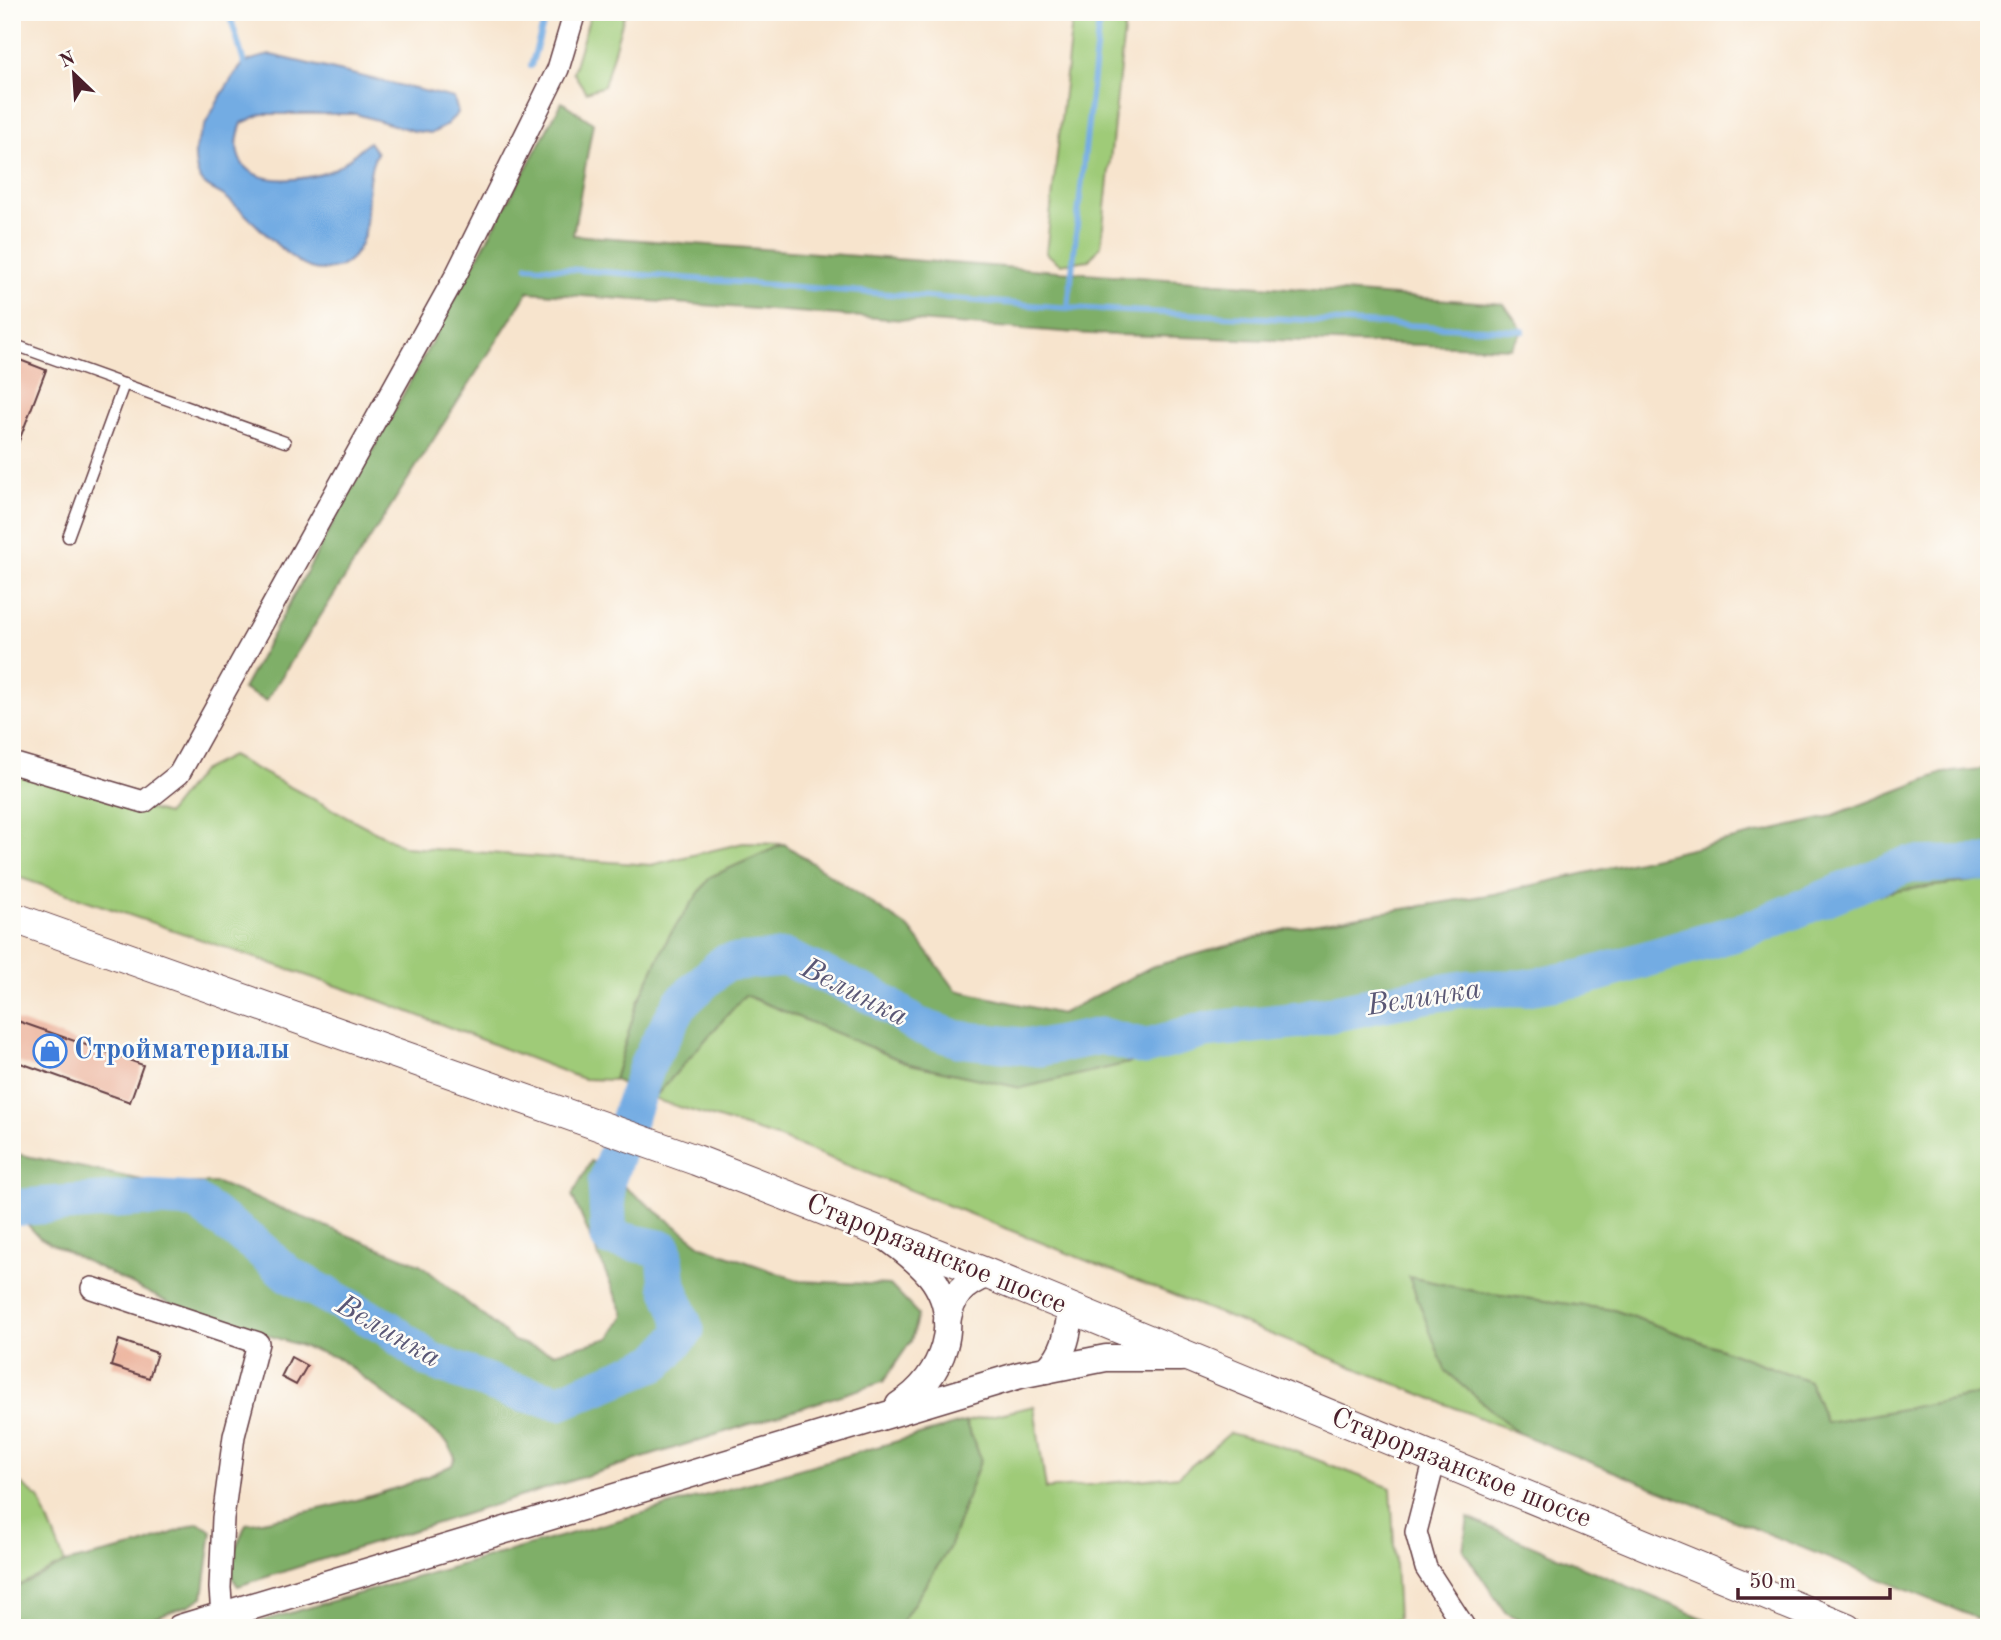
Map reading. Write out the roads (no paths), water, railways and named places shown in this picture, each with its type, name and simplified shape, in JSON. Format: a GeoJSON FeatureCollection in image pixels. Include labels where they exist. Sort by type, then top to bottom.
{"type":"FeatureCollection","features":[{"type":"Feature","properties":{"kind":"main road","name":"Старорязанское шоссе"},"geometry":{"type":"LineString","coordinates":[[12,917],[696,1160],[988,1274],[1847,1628]]}},
{"type":"Feature","properties":{"kind":"street"},"geometry":{"type":"LineString","coordinates":[[12,763],[144,803],[179,774],[456,275],[558,69],[575,12]]}},
{"type":"Feature","properties":{"kind":"street"},"geometry":{"type":"LineString","coordinates":[[882,1234],[909,1254],[931,1277],[942,1297],[947,1323]]}},
{"type":"Feature","properties":{"kind":"street"},"geometry":{"type":"LineString","coordinates":[[883,1416],[911,1398],[929,1380],[941,1360],[951,1303],[960,1290],[988,1274]]}},
{"type":"Feature","properties":{"kind":"street"},"geometry":{"type":"LineString","coordinates":[[92,1288],[258,1343],[232,1450],[223,1518],[220,1588],[222,1615]]}},
{"type":"Feature","properties":{"kind":"street"},"geometry":{"type":"LineString","coordinates":[[1047,1370],[1058,1360],[1065,1346],[1071,1308]]}},
{"type":"Feature","properties":{"kind":"street"},"geometry":{"type":"LineString","coordinates":[[180,1628],[883,1416],[1047,1370],[1133,1356],[1193,1359]]}},
{"type":"Feature","properties":{"kind":"street"},"geometry":{"type":"LineString","coordinates":[[1435,1459],[1416,1532],[1426,1568],[1465,1628]]}},
{"type":"Feature","properties":{"kind":"lane"},"geometry":{"type":"LineString","coordinates":[[12,344],[285,442]]}},
{"type":"Feature","properties":{"kind":"lane"},"geometry":{"type":"LineString","coordinates":[[68,537],[124,384]]}},
{"type":"Feature","properties":{"kind":"water"},"geometry":{"type":"Polygon","coordinates":[[[271,55],[454,98],[458,113],[444,127],[432,133],[414,131],[356,114],[262,114],[242,123],[237,144],[240,160],[249,170],[262,177],[296,179],[330,171],[369,142],[377,153],[369,181],[363,240],[346,263],[334,269],[314,269],[300,263],[234,204],[204,184],[197,172],[196,145],[226,89],[245,63],[271,55]]]}},
{"type":"Feature","properties":{"kind":"waterway"},"geometry":{"type":"LineString","coordinates":[[229,12],[244,63]]}},
{"type":"Feature","properties":{"kind":"waterway"},"geometry":{"type":"LineString","coordinates":[[531,66],[547,12]]}},
{"type":"Feature","properties":{"kind":"waterway"},"geometry":{"type":"LineString","coordinates":[[1068,308],[1100,12]]}},
{"type":"Feature","properties":{"kind":"waterway"},"geometry":{"type":"LineString","coordinates":[[528,266],[1068,308],[1523,331]]}},
{"type":"Feature","properties":{"kind":"waterway","name":"Велинка"},"geometry":{"type":"LineString","coordinates":[[12,1208],[143,1198],[195,1201],[253,1243],[288,1274],[386,1327],[429,1360],[510,1390],[560,1402],[657,1362],[686,1330],[668,1285],[664,1249],[609,1238],[606,1183],[649,1061],[680,1004],[724,963],[786,958],[877,998],[917,1025],[958,1039],[1040,1048],[1101,1036],[1145,1047],[1205,1030],[1301,1020],[1469,988],[1522,988],[1582,978],[1752,928],[1906,865],[1989,863]]}},
{"type":"Feature","properties":{"kind":"place","name":"Стройматериалы"},"geometry":{"type":"Point","coordinates":[50,1051]}}]}
